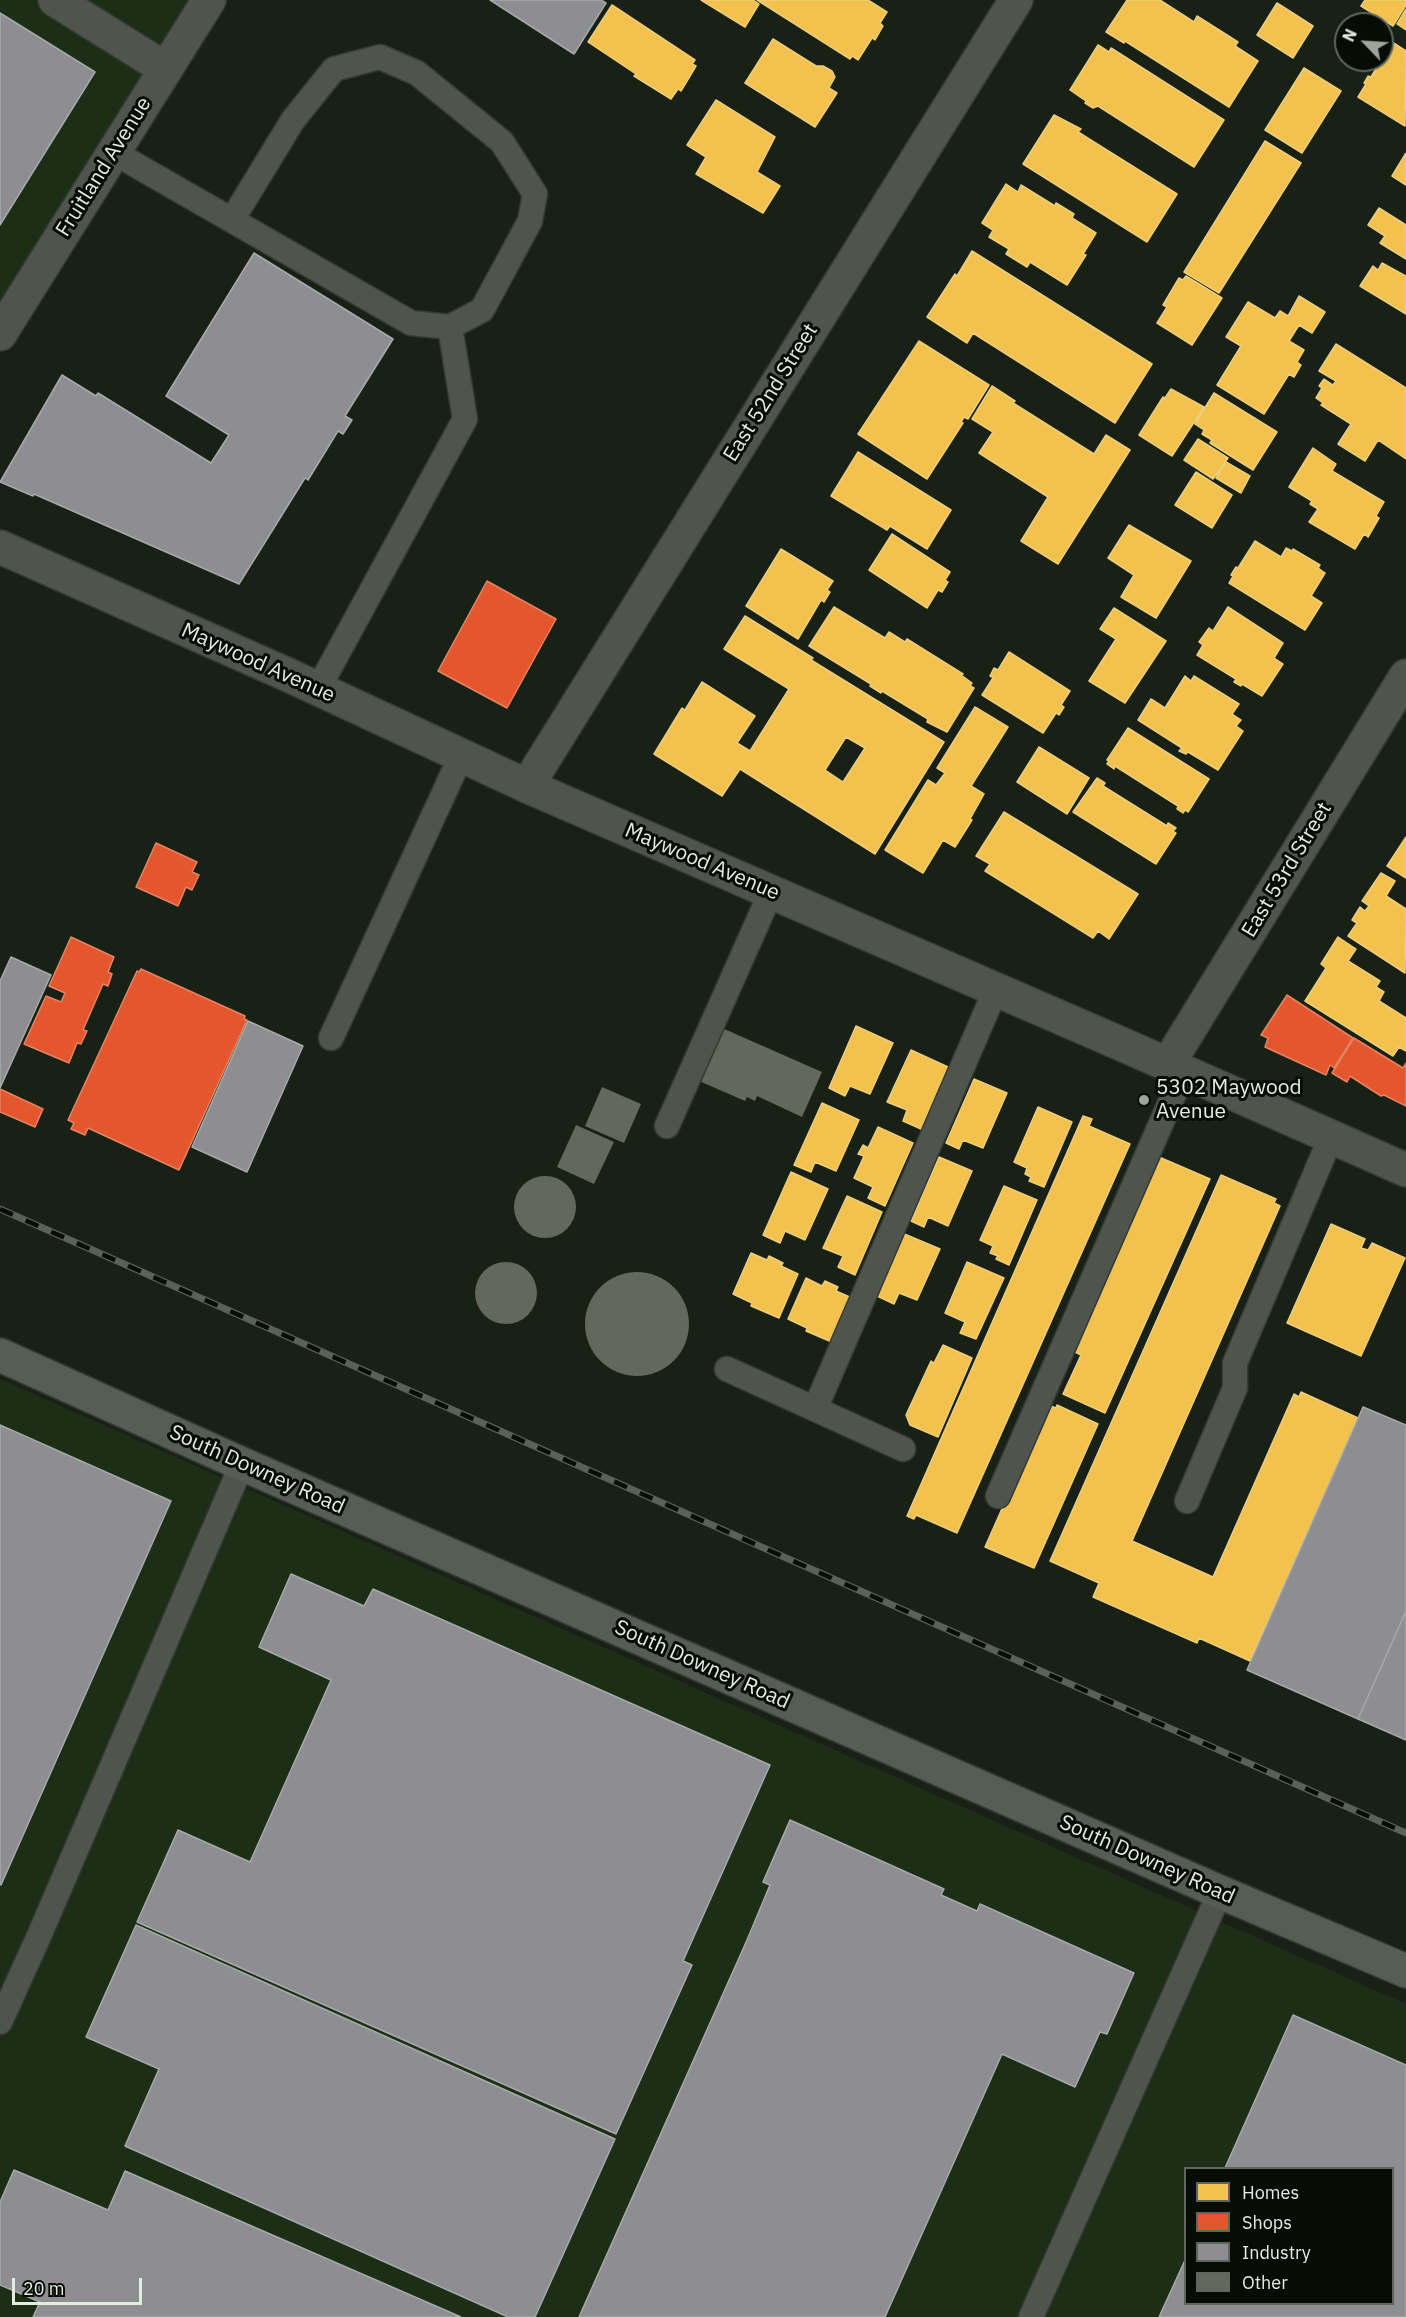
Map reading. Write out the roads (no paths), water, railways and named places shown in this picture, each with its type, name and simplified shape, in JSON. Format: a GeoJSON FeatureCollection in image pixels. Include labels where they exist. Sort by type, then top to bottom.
{"type":"FeatureCollection","features":[{"type":"Feature","properties":{"kind":"main road","name":"South Downey Road"},"geometry":{"type":"LineString","coordinates":[[0,1355],[242,1464],[1220,1892],[1406,1971]]}},
{"type":"Feature","properties":{"kind":"street"},"geometry":{"type":"LineString","coordinates":[[55,0],[166,69]]}},
{"type":"Feature","properties":{"kind":"street","name":"Fruitland Avenue"},"geometry":{"type":"LineString","coordinates":[[0,334],[209,0]]}},
{"type":"Feature","properties":{"kind":"street","name":"East 52nd Street"},"geometry":{"type":"LineString","coordinates":[[526,786],[1016,0]]}},
{"type":"Feature","properties":{"kind":"street","name":"Maywood Avenue"},"geometry":{"type":"LineString","coordinates":[[0,548],[318,689],[526,786],[1406,1170]]}},
{"type":"Feature","properties":{"kind":"street","name":"East 53rd Street"},"geometry":{"type":"LineString","coordinates":[[1176,1068],[1406,676]]}},
{"type":"Feature","properties":{"kind":"lane"},"geometry":{"type":"LineString","coordinates":[[114,152],[232,220],[411,323],[450,327],[482,310],[530,221],[535,194],[502,142],[417,73],[380,57],[334,69],[293,120],[232,220]]}},
{"type":"Feature","properties":{"kind":"lane"},"geometry":{"type":"LineString","coordinates":[[318,689],[465,418],[450,327]]}},
{"type":"Feature","properties":{"kind":"lane"},"geometry":{"type":"LineString","coordinates":[[332,1038],[461,756]]}},
{"type":"Feature","properties":{"kind":"lane"},"geometry":{"type":"LineString","coordinates":[[667,1126],[771,892]]}},
{"type":"Feature","properties":{"kind":"lane"},"geometry":{"type":"LineString","coordinates":[[815,1408],[996,990]]}},
{"type":"Feature","properties":{"kind":"lane"},"geometry":{"type":"LineString","coordinates":[[998,1496],[1176,1068]]}},
{"type":"Feature","properties":{"kind":"lane"},"geometry":{"type":"LineString","coordinates":[[1187,1501],[1235,1388],[1235,1363],[1331,1137]]}},
{"type":"Feature","properties":{"kind":"lane"},"geometry":{"type":"LineString","coordinates":[[727,1369],[903,1449]]}},
{"type":"Feature","properties":{"kind":"lane"},"geometry":{"type":"LineString","coordinates":[[0,2022],[242,1464]]}},
{"type":"Feature","properties":{"kind":"lane"},"geometry":{"type":"LineString","coordinates":[[1032,2317],[1220,1892]]}},
{"type":"Feature","properties":{"kind":"railway"},"geometry":{"type":"LineString","coordinates":[[0,1209],[1406,1833]]}},
{"type":"Feature","properties":{"kind":"place","name":"5302 Maywood Avenue"},"geometry":{"type":"Point","coordinates":[1144,1100]}}]}
